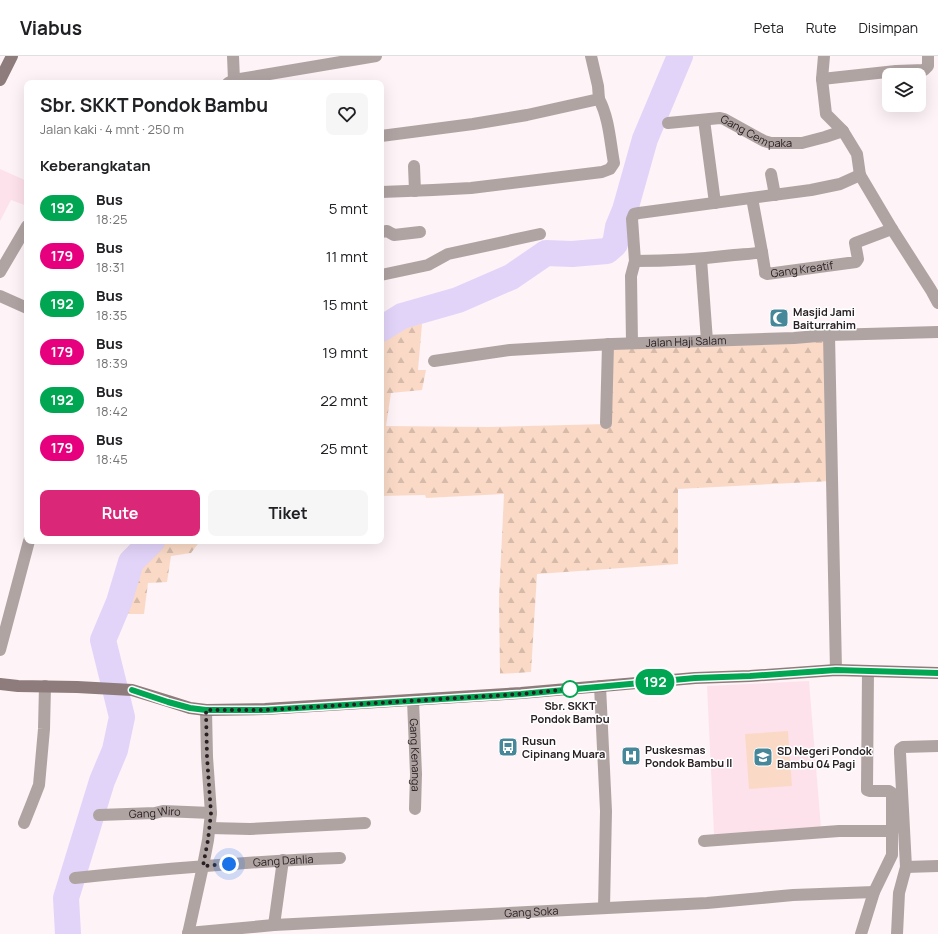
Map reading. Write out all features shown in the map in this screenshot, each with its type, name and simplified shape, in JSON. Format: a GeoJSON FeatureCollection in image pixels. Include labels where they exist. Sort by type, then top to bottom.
{"type":"FeatureCollection","features":[{"type":"Feature","properties":{"kind":"street"},"geometry":{"type":"LineString","coordinates":[[0,80],[12,56]]}},
{"type":"Feature","properties":{"kind":"street"},"geometry":{"type":"LineString","coordinates":[[231,80],[233,56]]}},
{"type":"Feature","properties":{"kind":"street"},"geometry":{"type":"LineString","coordinates":[[240,80],[287,70],[376,56]]}},
{"type":"Feature","properties":{"kind":"street"},"geometry":{"type":"LineString","coordinates":[[384,192],[471,188],[602,172],[610,169],[614,163],[607,118],[599,99],[598,86],[591,56]]}},
{"type":"Feature","properties":{"kind":"street"},"geometry":{"type":"LineString","coordinates":[[824,56],[822,79],[826,114],[843,131],[857,154],[860,175],[938,303]]}},
{"type":"Feature","properties":{"kind":"street"},"geometry":{"type":"LineString","coordinates":[[822,79],[896,71],[924,70],[928,66],[928,56]]}},
{"type":"Feature","properties":{"kind":"street"},"geometry":{"type":"LineString","coordinates":[[384,136],[488,122],[599,99]]}},
{"type":"Feature","properties":{"kind":"street","name":"Gang Cempaka"},"geometry":{"type":"LineString","coordinates":[[668,123],[724,119],[764,141],[771,143],[802,143],[843,131]]}},
{"type":"Feature","properties":{"kind":"street"},"geometry":{"type":"LineString","coordinates":[[704,120],[715,203]]}},
{"type":"Feature","properties":{"kind":"street"},"geometry":{"type":"LineString","coordinates":[[414,166],[415,191]]}},
{"type":"Feature","properties":{"kind":"street"},"geometry":{"type":"LineString","coordinates":[[771,174],[775,195]]}},
{"type":"Feature","properties":{"kind":"street"},"geometry":{"type":"LineString","coordinates":[[632,343],[630,276],[635,261],[632,218],[634,214],[811,190],[840,184],[860,175]]}},
{"type":"Feature","properties":{"kind":"street"},"geometry":{"type":"LineString","coordinates":[[752,198],[762,252]]}},
{"type":"Feature","properties":{"kind":"street","name":"Gang Kreatif"},"geometry":{"type":"LineString","coordinates":[[635,261],[701,259],[762,252],[764,271],[767,274],[856,262],[858,258],[855,245],[856,242],[892,229]]}},
{"type":"Feature","properties":{"kind":"street"},"geometry":{"type":"LineString","coordinates":[[0,272],[24,231]]}},
{"type":"Feature","properties":{"kind":"street"},"geometry":{"type":"LineString","coordinates":[[384,232],[387,231],[394,235],[420,232]]}},
{"type":"Feature","properties":{"kind":"street"},"geometry":{"type":"LineString","coordinates":[[384,274],[428,265],[448,254],[540,234]]}},
{"type":"Feature","properties":{"kind":"street"},"geometry":{"type":"LineString","coordinates":[[701,259],[707,341]]}},
{"type":"Feature","properties":{"kind":"street"},"geometry":{"type":"LineString","coordinates":[[0,296],[24,307]]}},
{"type":"Feature","properties":{"kind":"street","name":"Jalan Haji Salam"},"geometry":{"type":"LineString","coordinates":[[434,361],[510,350],[608,344],[938,332]]}},
{"type":"Feature","properties":{"kind":"street"},"geometry":{"type":"LineString","coordinates":[[829,335],[836,670]]}},
{"type":"Feature","properties":{"kind":"street"},"geometry":{"type":"LineString","coordinates":[[606,423],[608,344]]}},
{"type":"Feature","properties":{"kind":"street"},"geometry":{"type":"LineString","coordinates":[[0,650],[28,544]]}},
{"type":"Feature","properties":{"kind":"street"},"geometry":{"type":"LineString","coordinates":[[0,684],[132,690],[190,708],[206,710],[265,710],[521,694],[695,678],[836,670],[938,673]]}},
{"type":"Feature","properties":{"kind":"street"},"geometry":{"type":"LineString","coordinates":[[861,934],[874,892],[892,854],[893,831],[892,793],[889,791],[870,791],[867,788],[868,671]]}},
{"type":"Feature","properties":{"kind":"street"},"geometry":{"type":"LineString","coordinates":[[24,823],[39,785],[44,729],[45,686]]}},
{"type":"Feature","properties":{"kind":"street"},"geometry":{"type":"LineString","coordinates":[[600,686],[606,811],[604,908]]}},
{"type":"Feature","properties":{"kind":"street","name":"Gang Kenanga"},"geometry":{"type":"LineString","coordinates":[[413,700],[416,774],[415,809]]}},
{"type":"Feature","properties":{"kind":"street"},"geometry":{"type":"LineString","coordinates":[[188,934],[210,828],[211,813],[207,757],[206,710]]}},
{"type":"Feature","properties":{"kind":"street"},"geometry":{"type":"LineString","coordinates":[[897,934],[899,893],[906,867],[900,749],[903,747],[938,746]]}},
{"type":"Feature","properties":{"kind":"street","name":"Gang Wiro"},"geometry":{"type":"LineString","coordinates":[[99,815],[155,813],[164,811],[211,813]]}},
{"type":"Feature","properties":{"kind":"street"},"geometry":{"type":"LineString","coordinates":[[210,828],[250,829],[365,823]]}},
{"type":"Feature","properties":{"kind":"street"},"geometry":{"type":"LineString","coordinates":[[704,841],[839,831],[893,831]]}},
{"type":"Feature","properties":{"kind":"street","name":"Gang Dahlia"},"geometry":{"type":"LineString","coordinates":[[75,878],[203,866],[283,860],[340,858]]}},
{"type":"Feature","properties":{"kind":"street"},"geometry":{"type":"LineString","coordinates":[[274,925],[283,860]]}},
{"type":"Feature","properties":{"kind":"street"},"geometry":{"type":"LineString","coordinates":[[906,867],[938,866]]}},
{"type":"Feature","properties":{"kind":"street","name":"Gang Soka"},"geometry":{"type":"LineString","coordinates":[[188,934],[274,925],[707,903],[793,895],[874,892]]}},
{"type":"Feature","properties":{"kind":"shaded area"},"geometry":{"type":"Polygon","coordinates":[[[0,169],[24,180],[24,205],[11,200],[0,221],[0,169]]]}},
{"type":"Feature","properties":{"kind":"shaded area","name":"SD Negeri Pondok Bambu 04 Pagi"},"geometry":{"type":"Polygon","coordinates":[[[809,681],[821,828],[714,834],[707,686],[809,681]]]}},
{"type":"Feature","properties":{"kind":"green space"},"geometry":{"type":"Polygon","coordinates":[[[422,324],[418,370],[426,370],[422,390],[391,393],[386,426],[489,427],[607,424],[609,345],[826,338],[831,481],[678,489],[678,564],[537,574],[531,672],[500,674],[499,599],[504,494],[426,498],[425,495],[384,496],[384,335],[398,326],[422,324]]]}},
{"type":"Feature","properties":{"kind":"green space"},"geometry":{"type":"Polygon","coordinates":[[[152,544],[198,544],[191,553],[171,556],[167,582],[148,583],[144,614],[121,614],[134,564],[152,544]]]}},
{"type":"Feature","properties":{"kind":"green space"},"geometry":{"type":"Polygon","coordinates":[[[788,731],[792,786],[749,789],[745,734],[788,731]]]}},
{"type":"Feature","properties":{"kind":"waterway"},"geometry":{"type":"LineString","coordinates":[[384,327],[402,316],[458,300],[511,277],[546,253],[572,254],[607,251],[615,244],[618,227],[625,210],[645,139],[680,56]]}},
{"type":"Feature","properties":{"kind":"waterway"},"geometry":{"type":"LineString","coordinates":[[68,934],[66,898],[102,781],[115,750],[122,717],[103,640],[119,602],[131,562],[149,544]]}},
{"type":"Feature","properties":{"kind":"bus line","name":"192"},"geometry":{"type":"LineString","coordinates":[[132,690],[190,708],[206,710],[265,710],[521,694],[695,678],[836,670],[938,673]]}},
{"type":"Feature","properties":{"kind":"place","name":"Masjid Jami Baiturrahim"},"geometry":{"type":"Point","coordinates":[779,318]}},
{"type":"Feature","properties":{"kind":"place","name":"Sbr. SKKT Pondok Bambu"},"geometry":{"type":"Point","coordinates":[570,689]}},
{"type":"Feature","properties":{"kind":"place","name":"Rusun Cipinang Muara"},"geometry":{"type":"Point","coordinates":[508,747]}},
{"type":"Feature","properties":{"kind":"place","name":"Puskesmas Pondok Bambu II"},"geometry":{"type":"Point","coordinates":[631,756]}},
{"type":"Feature","properties":{"kind":"place","name":"SD Negeri Pondok Bambu 04 Pagi"},"geometry":{"type":"Point","coordinates":[763,757]}},
{"type":"Feature","properties":{"kind":"route"},"geometry":{"type":"LineString","coordinates":[[229,864],[203,866],[211,813],[207,757],[206,710],[265,710],[521,694],[570,689]]}}]}
